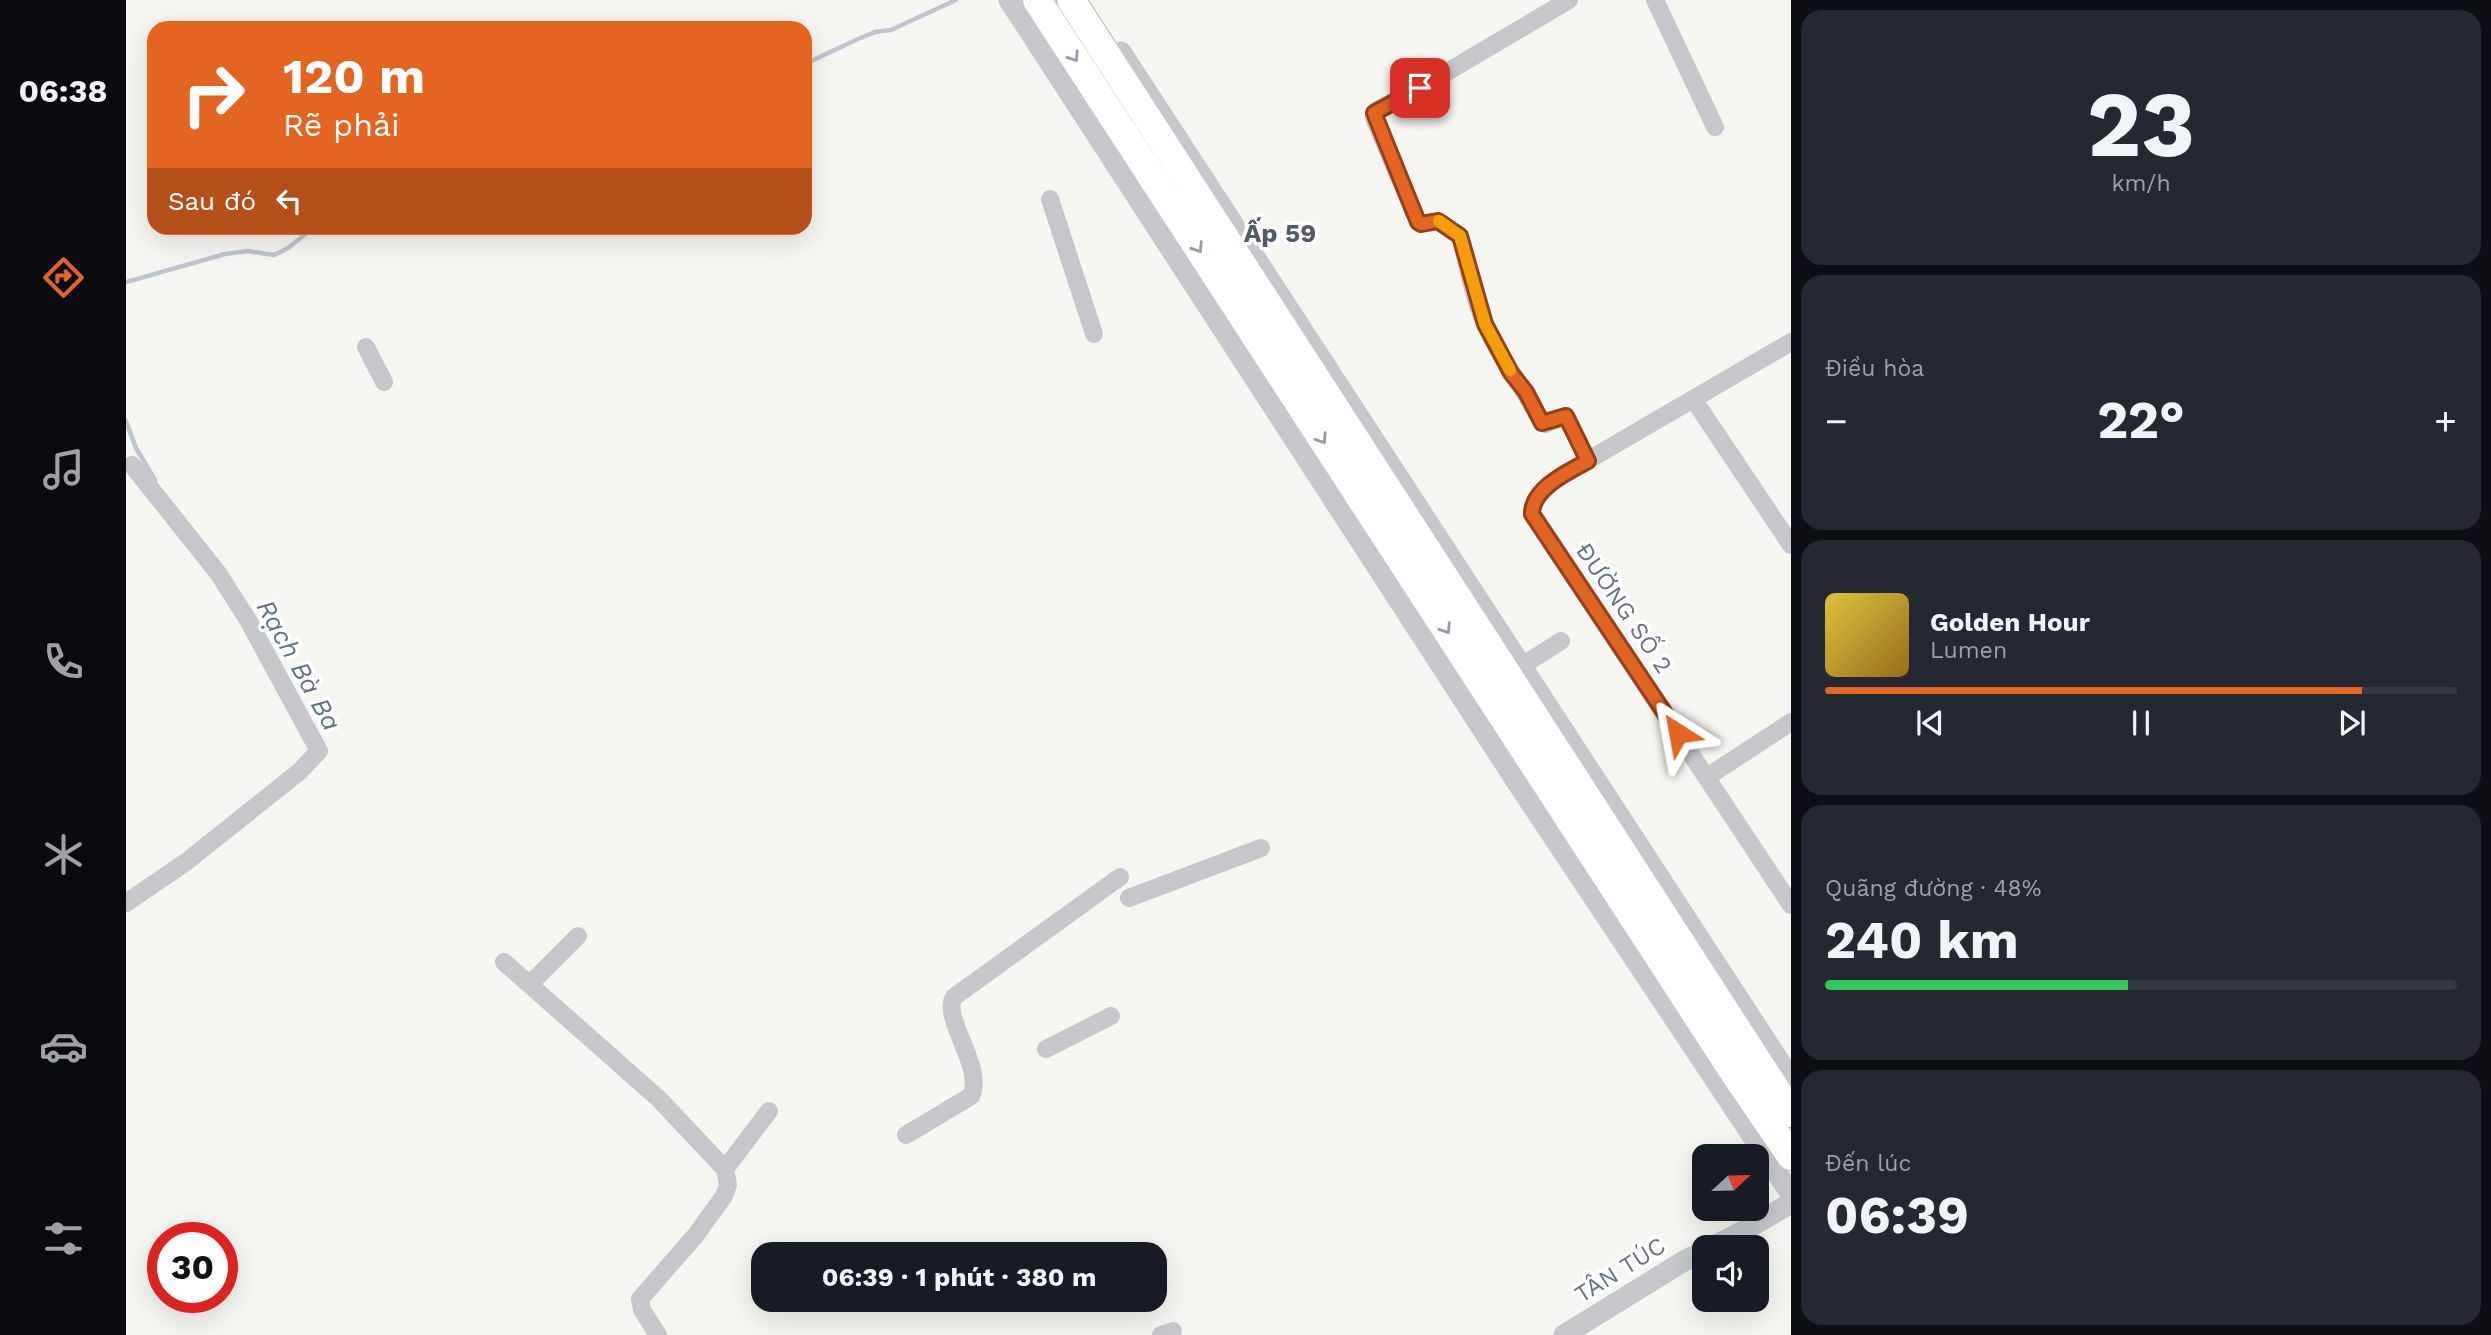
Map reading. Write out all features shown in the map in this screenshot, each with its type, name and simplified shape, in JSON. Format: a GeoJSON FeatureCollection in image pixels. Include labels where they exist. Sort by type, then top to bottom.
{"type":"FeatureCollection","features":[{"type":"Feature","properties":{"kind":"highway"},"geometry":{"type":"LineString","coordinates":[[1037,0],[1727,1063],[1791,1156]]}},
{"type":"Feature","properties":{"kind":"highway"},"geometry":{"type":"LineString","coordinates":[[1071,0],[1791,1112]]}},
{"type":"Feature","properties":{"kind":"street"},"geometry":{"type":"LineString","coordinates":[[1009,0],[1518,784],[1791,1194]]}},
{"type":"Feature","properties":{"kind":"street"},"geometry":{"type":"LineString","coordinates":[[1087,0],[1791,1079]]}},
{"type":"Feature","properties":{"kind":"street"},"geometry":{"type":"LineString","coordinates":[[1569,0],[1420,88],[1377,110],[1374,118],[1418,222],[1421,224],[1438,221],[1460,236],[1485,324],[1541,421],[1545,424],[1566,416],[1588,461],[1791,342]]}},
{"type":"Feature","properties":{"kind":"street"},"geometry":{"type":"LineString","coordinates":[[1655,0],[1715,127]]}},
{"type":"Feature","properties":{"kind":"street"},"geometry":{"type":"LineString","coordinates":[[1050,200],[1094,334]]}},
{"type":"Feature","properties":{"kind":"street"},"geometry":{"type":"LineString","coordinates":[[366,347],[384,382]]}},
{"type":"Feature","properties":{"kind":"street"},"geometry":{"type":"LineString","coordinates":[[1694,400],[1791,545]]}},
{"type":"Feature","properties":{"kind":"street","name":"ĐƯỜNG SỐ 2"},"geometry":{"type":"LineString","coordinates":[[1588,461],[1562,476],[1538,495],[1532,503],[1532,514],[1791,905]]}},
{"type":"Feature","properties":{"kind":"street"},"geometry":{"type":"LineString","coordinates":[[126,903],[186,862],[299,772],[320,751],[248,620],[218,573],[132,465]]}},
{"type":"Feature","properties":{"kind":"street"},"geometry":{"type":"LineString","coordinates":[[1520,667],[1561,641]]}},
{"type":"Feature","properties":{"kind":"street"},"geometry":{"type":"LineString","coordinates":[[1707,777],[1791,722]]}},
{"type":"Feature","properties":{"kind":"street"},"geometry":{"type":"LineString","coordinates":[[1129,898],[1261,848]]}},
{"type":"Feature","properties":{"kind":"street"},"geometry":{"type":"LineString","coordinates":[[905,1135],[971,1096],[973,1092],[973,1075],[953,1014],[951,1002],[954,997],[1120,877]]}},
{"type":"Feature","properties":{"kind":"street"},"geometry":{"type":"LineString","coordinates":[[530,984],[578,936]]}},
{"type":"Feature","properties":{"kind":"street"},"geometry":{"type":"LineString","coordinates":[[504,961],[677,1117],[725,1169],[727,1185],[724,1196],[695,1236],[640,1299],[642,1310],[658,1335]]}},
{"type":"Feature","properties":{"kind":"street"},"geometry":{"type":"LineString","coordinates":[[1046,1049],[1111,1016]]}},
{"type":"Feature","properties":{"kind":"street"},"geometry":{"type":"LineString","coordinates":[[725,1169],[769,1111]]}},
{"type":"Feature","properties":{"kind":"street"},"geometry":{"type":"LineString","coordinates":[[1735,1235],[1791,1203]]}},
{"type":"Feature","properties":{"kind":"street","name":"TÂN TÚC"},"geometry":{"type":"LineString","coordinates":[[1564,1335],[1692,1257]]}},
{"type":"Feature","properties":{"kind":"waterway","name":"Rạch Bà Ba"},"geometry":{"type":"LineString","coordinates":[[812,61],[875,32],[891,30],[956,0]]}},
{"type":"Feature","properties":{"kind":"waterway","name":"Rạch Bà Ba"},"geometry":{"type":"LineString","coordinates":[[126,282],[225,254],[248,251],[274,255],[304,235]]}},
{"type":"Feature","properties":{"kind":"waterway","name":"Rạch Bà Ba"},"geometry":{"type":"LineString","coordinates":[[126,421],[136,448],[155,480]]}},
{"type":"Feature","properties":{"kind":"slow traffic"},"geometry":{"type":"LineString","coordinates":[[1439,221],[1460,236],[1485,324],[1510,370]]}},
{"type":"Feature","properties":{"kind":"district","name":"Ấp 59"},"geometry":{"type":"Point","coordinates":[1280,233]}},
{"type":"Feature","properties":{"kind":"route"},"geometry":{"type":"LineString","coordinates":[[1420,88],[1374,113],[1418,222],[1441,222],[1460,236],[1485,324],[1511,373],[1526,392],[1542,423],[1566,416],[1588,461],[1562,476],[1538,495],[1532,503],[1532,514],[1678,733]]}}]}
